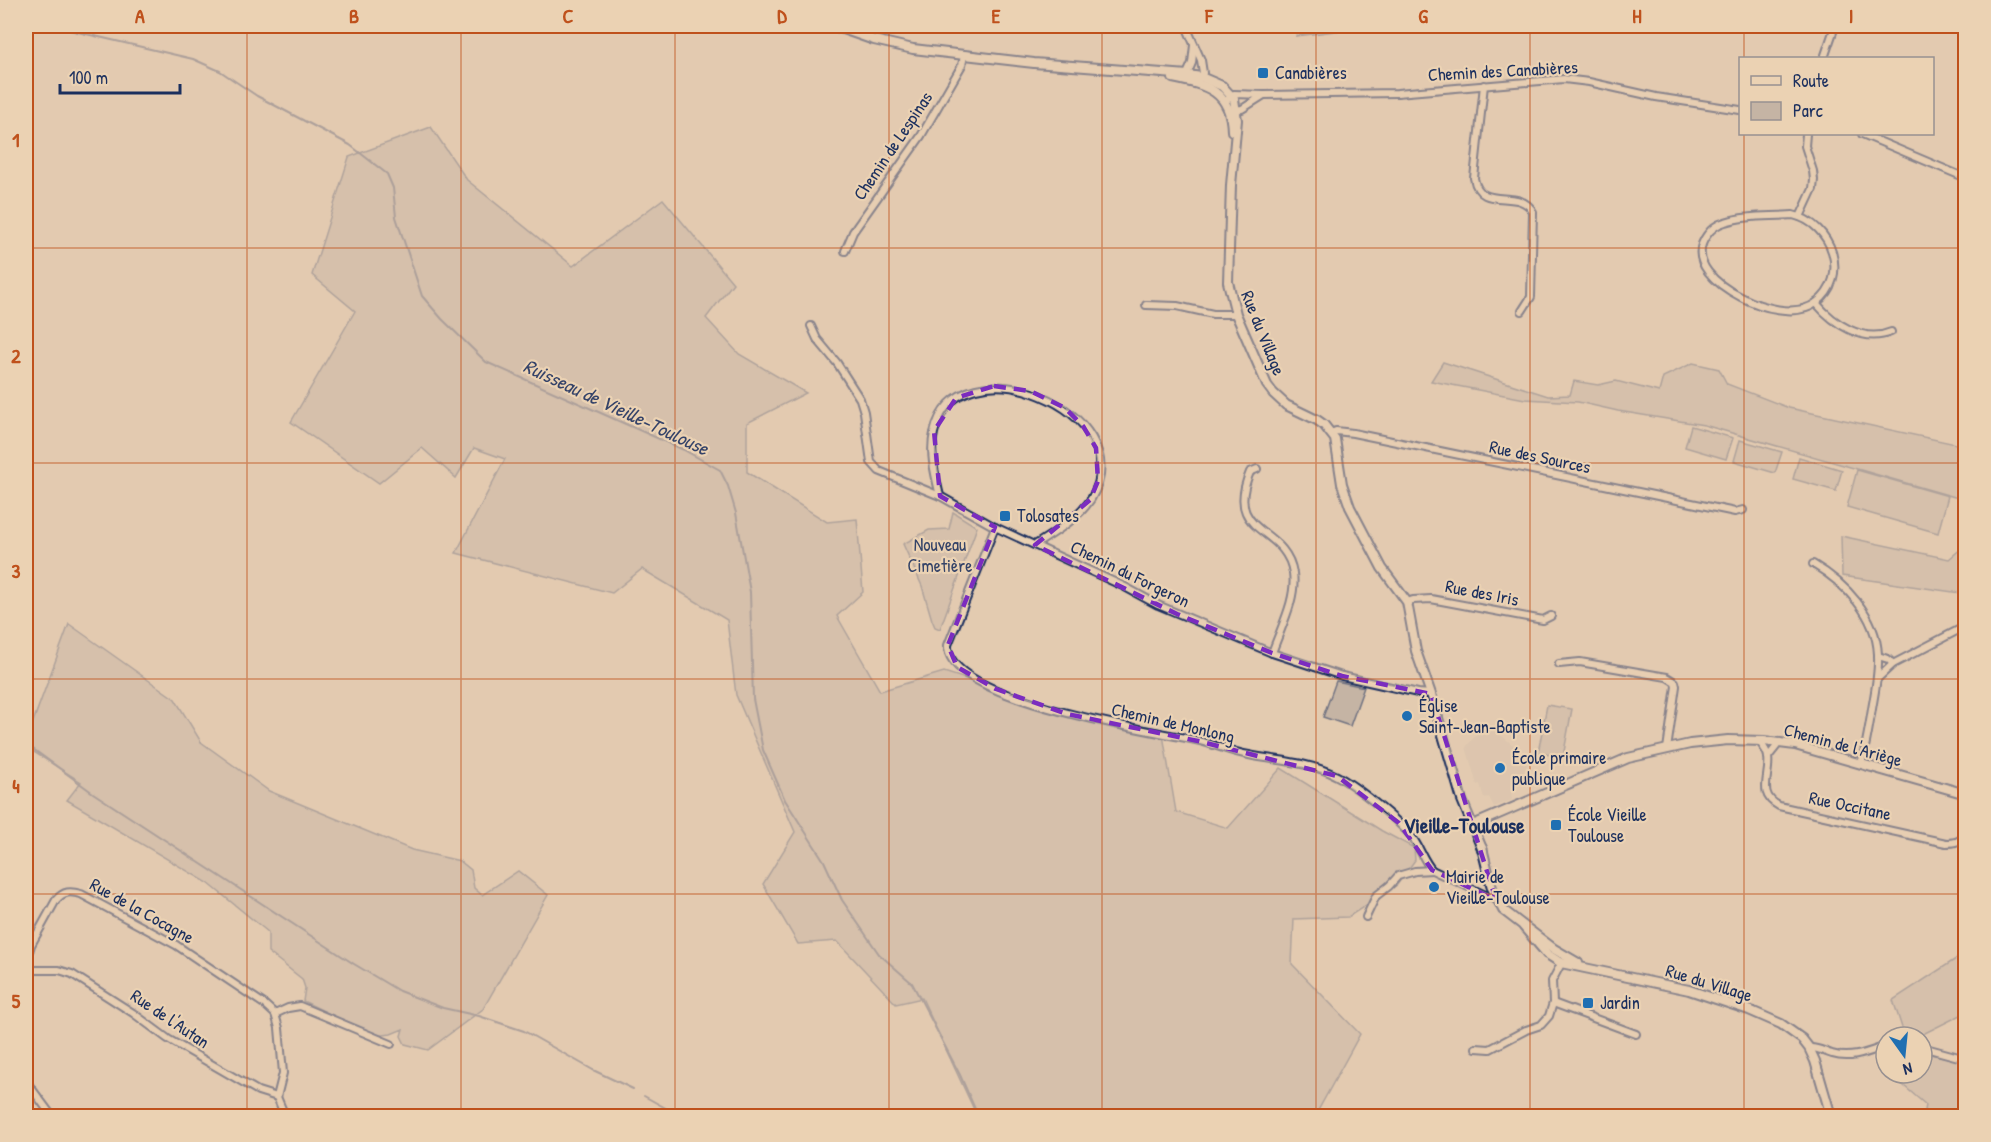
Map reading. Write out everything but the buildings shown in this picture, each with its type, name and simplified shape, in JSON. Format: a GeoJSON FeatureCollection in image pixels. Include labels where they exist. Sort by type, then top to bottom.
{"type":"FeatureCollection","features":[{"type":"Feature","properties":{"kind":"street"},"geometry":{"type":"LineString","coordinates":[[834,26],[893,45],[964,56],[1188,75],[1211,88],[1231,104]]}},
{"type":"Feature","properties":{"kind":"street"},"geometry":{"type":"LineString","coordinates":[[1186,26],[1201,60],[1197,79]]}},
{"type":"Feature","properties":{"kind":"street"},"geometry":{"type":"LineString","coordinates":[[1824,57],[1835,26]]}},
{"type":"Feature","properties":{"kind":"street"},"geometry":{"type":"LineString","coordinates":[[1188,75],[1194,45]]}},
{"type":"Feature","properties":{"kind":"street","name":"Chemin de Lespinas"},"geometry":{"type":"LineString","coordinates":[[845,251],[853,232],[921,136],[962,65],[964,56]]}},
{"type":"Feature","properties":{"kind":"street"},"geometry":{"type":"LineString","coordinates":[[1156,73],[1197,79]]}},
{"type":"Feature","properties":{"kind":"street","name":"Chemin des Canabières"},"geometry":{"type":"LineString","coordinates":[[1231,104],[1240,93],[1264,95],[1397,93],[1564,79],[1739,110]]}},
{"type":"Feature","properties":{"kind":"street"},"geometry":{"type":"LineString","coordinates":[[1484,85],[1474,178],[1476,186],[1479,192],[1488,196],[1524,201],[1530,205],[1533,212],[1531,297],[1522,311]]}},
{"type":"Feature","properties":{"kind":"street","name":"Chemin des Canabières"},"geometry":{"type":"LineString","coordinates":[[1231,104],[1247,106],[1264,95]]}},
{"type":"Feature","properties":{"kind":"street","name":"Rue du Village"},"geometry":{"type":"LineString","coordinates":[[1231,104],[1233,154],[1228,265],[1230,293],[1236,314],[1273,393],[1286,405],[1317,420],[1331,432],[1337,447],[1344,490],[1350,507],[1382,568],[1409,602],[1416,651],[1460,791],[1473,811],[1496,900],[1503,910],[1563,960],[1689,990],[1749,1010],[1782,1024],[1802,1039],[1809,1048]]}},
{"type":"Feature","properties":{"kind":"street"},"geometry":{"type":"LineString","coordinates":[[1800,217],[1813,189],[1814,180],[1814,171],[1804,146],[1807,135]]}},
{"type":"Feature","properties":{"kind":"street"},"geometry":{"type":"LineString","coordinates":[[1864,135],[1965,178]]}},
{"type":"Feature","properties":{"kind":"street"},"geometry":{"type":"LineString","coordinates":[[1764,217],[1800,217],[1826,236],[1833,252],[1833,278],[1826,292],[1816,303],[1796,310],[1754,303],[1720,284],[1706,269],[1701,258],[1704,239],[1709,232],[1723,222],[1764,217]]}},
{"type":"Feature","properties":{"kind":"street"},"geometry":{"type":"LineString","coordinates":[[1816,303],[1834,321],[1852,330],[1871,336],[1883,336],[1891,332]]}},
{"type":"Feature","properties":{"kind":"street"},"geometry":{"type":"LineString","coordinates":[[1146,305],[1177,306],[1213,314],[1236,314]]}},
{"type":"Feature","properties":{"kind":"street","name":"Chemin du Forgeron"},"geometry":{"type":"LineString","coordinates":[[811,326],[817,339],[837,363],[860,399],[874,468],[887,476],[940,496],[995,527],[1125,587],[1167,610],[1272,653],[1341,676],[1431,694]]}},
{"type":"Feature","properties":{"kind":"street"},"geometry":{"type":"LineString","coordinates":[[940,496],[932,448],[934,431],[940,417],[956,398],[981,388],[1005,387],[1030,391],[1054,401],[1070,412],[1083,426],[1096,448],[1100,470],[1094,491],[1086,505],[1073,519],[1035,545]]}},
{"type":"Feature","properties":{"kind":"street","name":"Rue des Sources"},"geometry":{"type":"LineString","coordinates":[[1331,432],[1336,430],[1353,433],[1735,512],[1743,510]]}},
{"type":"Feature","properties":{"kind":"street"},"geometry":{"type":"LineString","coordinates":[[1257,470],[1250,472],[1243,496],[1244,507],[1254,526],[1282,549],[1293,570],[1294,581],[1292,594],[1272,653]]}},
{"type":"Feature","properties":{"kind":"street","name":"Chemin de Monlong"},"geometry":{"type":"LineString","coordinates":[[995,527],[948,645],[948,652],[957,667],[996,689],[1067,714],[1198,741],[1235,753],[1304,765],[1337,776],[1399,823],[1411,836],[1432,870]]}},
{"type":"Feature","properties":{"kind":"street"},"geometry":{"type":"LineString","coordinates":[[1814,564],[1827,572],[1858,603],[1869,620],[1875,637],[1878,656],[1877,678],[1861,764]]}},
{"type":"Feature","properties":{"kind":"street","name":"Rue des Iris"},"geometry":{"type":"LineString","coordinates":[[1409,602],[1431,599],[1543,620],[1551,616]]}},
{"type":"Feature","properties":{"kind":"street"},"geometry":{"type":"LineString","coordinates":[[1877,678],[1893,663],[1965,626]]}},
{"type":"Feature","properties":{"kind":"street"},"geometry":{"type":"LineString","coordinates":[[1878,656],[1893,663]]}},
{"type":"Feature","properties":{"kind":"street"},"geometry":{"type":"LineString","coordinates":[[1559,664],[1580,662],[1667,677],[1675,682],[1666,749]]}},
{"type":"Feature","properties":{"kind":"street"},"geometry":{"type":"LineString","coordinates":[[1758,740],[1768,757]]}},
{"type":"Feature","properties":{"kind":"street","name":"Chemin de l'Ariège"},"geometry":{"type":"LineString","coordinates":[[1475,824],[1610,765],[1666,749],[1702,742],[1758,740],[1780,742],[1965,795]]}},
{"type":"Feature","properties":{"kind":"street"},"geometry":{"type":"LineString","coordinates":[[1768,757],[1780,742]]}},
{"type":"Feature","properties":{"kind":"street","name":"Rue Occitane"},"geometry":{"type":"LineString","coordinates":[[1768,757],[1767,796],[1779,806],[1946,843],[1961,841],[1965,834]]}},
{"type":"Feature","properties":{"kind":"street"},"geometry":{"type":"LineString","coordinates":[[1366,917],[1376,896],[1398,876],[1415,871],[1432,870],[1496,900]]}},
{"type":"Feature","properties":{"kind":"street","name":"Rue de la Cocagne"},"geometry":{"type":"LineString","coordinates":[[27,971],[27,955],[31,945],[56,900],[61,895],[74,892],[176,945],[264,1004],[275,1014]]}},
{"type":"Feature","properties":{"kind":"street"},"geometry":{"type":"LineString","coordinates":[[1476,1048],[1490,1049],[1526,1030],[1541,1025],[1549,1016],[1553,1003],[1552,981],[1563,960]]}},
{"type":"Feature","properties":{"kind":"street","name":"Rue de l'Autan"},"geometry":{"type":"LineString","coordinates":[[27,971],[58,970],[72,974],[125,1007],[168,1039],[258,1091],[277,1096]]}},
{"type":"Feature","properties":{"kind":"street"},"geometry":{"type":"LineString","coordinates":[[1553,1003],[1636,1034]]}},
{"type":"Feature","properties":{"kind":"street"},"geometry":{"type":"LineString","coordinates":[[285,1116],[277,1096],[283,1073],[279,1028],[275,1014],[300,1006],[391,1044]]}},
{"type":"Feature","properties":{"kind":"street"},"geometry":{"type":"LineString","coordinates":[[1831,1116],[1809,1048],[1817,1048],[1832,1054],[1856,1056],[1874,1050]]}},
{"type":"Feature","properties":{"kind":"street"},"geometry":{"type":"LineString","coordinates":[[1934,1050],[1965,1059]]}},
{"type":"Feature","properties":{"kind":"street"},"geometry":{"type":"LineString","coordinates":[[26,1081],[52,1116]]}},
{"type":"Feature","properties":{"kind":"highlighted area"},"geometry":{"type":"Polygon","coordinates":[[[994,386],[1030,391],[1065,408],[1083,426],[1096,448],[1098,481],[1090,500],[1035,545],[1177,614],[1272,653],[1342,676],[1431,694],[1496,900],[1432,870],[1399,823],[1337,776],[1198,741],[1067,714],[996,689],[957,667],[948,645],[995,527],[940,496],[934,431],[956,398],[994,386]]]}},
{"type":"Feature","properties":{"kind":"shaded area","name":"École primaire publique"},"geometry":{"type":"Polygon","coordinates":[[[1491,727],[1524,754],[1527,765],[1521,777],[1514,780],[1512,800],[1494,807],[1489,797],[1484,798],[1480,784],[1477,785],[1466,747],[1476,735],[1491,727]]]}},
{"type":"Feature","properties":{"kind":"green space"},"geometry":{"type":"Polygon","coordinates":[[[1299,26],[1374,26],[1296,36],[1299,26]]]}},
{"type":"Feature","properties":{"kind":"green space"},"geometry":{"type":"Polygon","coordinates":[[[431,127],[467,180],[573,266],[663,199],[733,283],[706,318],[739,354],[806,393],[747,423],[747,472],[827,522],[857,519],[863,592],[837,616],[880,691],[944,672],[1070,712],[1162,729],[1176,812],[1228,828],[1281,768],[1382,831],[1414,848],[1415,860],[1397,885],[1348,917],[1294,919],[1292,964],[1360,1034],[1315,1116],[977,1116],[922,998],[896,1004],[837,941],[798,944],[763,884],[795,832],[736,695],[727,620],[642,569],[612,593],[456,553],[505,459],[474,448],[456,478],[422,448],[379,483],[291,422],[355,311],[312,275],[349,157],[431,127]]]}},
{"type":"Feature","properties":{"kind":"green space"},"geometry":{"type":"Polygon","coordinates":[[[1443,362],[1548,396],[1570,395],[1574,381],[1598,385],[1616,381],[1659,392],[1663,377],[1693,363],[1719,369],[1727,384],[1789,408],[1965,446],[1965,507],[1958,498],[1704,425],[1578,402],[1525,399],[1431,381],[1443,362]]]}},
{"type":"Feature","properties":{"kind":"green space"},"geometry":{"type":"Polygon","coordinates":[[[1691,426],[1733,438],[1726,459],[1685,447],[1691,426]]]}},
{"type":"Feature","properties":{"kind":"green space"},"geometry":{"type":"Polygon","coordinates":[[[1740,440],[1782,452],[1775,473],[1734,461],[1740,440]]]}},
{"type":"Feature","properties":{"kind":"green space"},"geometry":{"type":"Polygon","coordinates":[[[1799,457],[1842,470],[1836,491],[1793,479],[1799,457]]]}},
{"type":"Feature","properties":{"kind":"green space"},"geometry":{"type":"Polygon","coordinates":[[[1857,470],[1948,496],[1938,533],[1847,507],[1857,470]]]}},
{"type":"Feature","properties":{"kind":"green space","name":"Nouveau Cimetière"},"geometry":{"type":"Polygon","coordinates":[[[953,512],[977,527],[940,629],[935,627],[922,586],[903,544],[929,530],[949,529],[953,512]]]}},
{"type":"Feature","properties":{"kind":"green space"},"geometry":{"type":"Polygon","coordinates":[[[1841,536],[1949,559],[1963,547],[1965,541],[1965,589],[1960,593],[1842,576],[1841,536]]]}},
{"type":"Feature","properties":{"kind":"green space"},"geometry":{"type":"Polygon","coordinates":[[[69,624],[175,699],[201,742],[269,791],[412,850],[460,861],[471,870],[474,888],[482,895],[518,871],[548,895],[483,1009],[428,1050],[405,1044],[401,1036],[403,1029],[391,1034],[376,1036],[303,1001],[305,988],[302,979],[268,952],[268,932],[208,883],[67,800],[81,782],[26,747],[26,741],[69,624]]]}},
{"type":"Feature","properties":{"kind":"green space"},"geometry":{"type":"Polygon","coordinates":[[[1336,681],[1364,687],[1350,726],[1323,717],[1336,681]]]}},
{"type":"Feature","properties":{"kind":"green space"},"geometry":{"type":"Polygon","coordinates":[[[1547,705],[1572,709],[1563,757],[1538,753],[1547,705]]]}},
{"type":"Feature","properties":{"kind":"green space"},"geometry":{"type":"Polygon","coordinates":[[[1965,953],[1965,1013],[1934,1028],[1934,1025],[1901,1025],[1893,1000],[1965,953]]]}},
{"type":"Feature","properties":{"kind":"green space"},"geometry":{"type":"Polygon","coordinates":[[[1934,1055],[1965,1061],[1965,1116],[1924,1116],[1926,1105],[1903,1085],[1934,1085],[1934,1055]]]}},
{"type":"Feature","properties":{"kind":"waterway","name":"Ruisseau de Vieille-Toulouse"},"geometry":{"type":"LineString","coordinates":[[52,26],[193,59],[220,71],[257,96],[350,145],[387,174],[393,188],[396,217],[422,296],[486,362],[684,450],[720,470],[728,486],[736,513],[750,592],[753,699],[763,750],[785,800],[824,861],[842,900],[879,954],[912,983],[960,1075],[978,1116]]}},
{"type":"Feature","properties":{"kind":"waterway"},"geometry":{"type":"LineString","coordinates":[[33,749],[93,793],[399,991],[443,1008],[479,1016],[524,1031],[593,1070],[633,1089]]}},
{"type":"Feature","properties":{"kind":"waterway"},"geometry":{"type":"LineString","coordinates":[[644,1096],[680,1116]]}},
{"type":"Feature","properties":{"kind":"place","name":"Canabières"},"geometry":{"type":"Point","coordinates":[1263,73]}},
{"type":"Feature","properties":{"kind":"place","name":"Tolosates"},"geometry":{"type":"Point","coordinates":[1005,516]}},
{"type":"Feature","properties":{"kind":"place","name":"Église Saint-Jean-Baptiste"},"geometry":{"type":"Point","coordinates":[1407,716]}},
{"type":"Feature","properties":{"kind":"place","name":"École primaire publique"},"geometry":{"type":"Point","coordinates":[1500,768]}},
{"type":"Feature","properties":{"kind":"place","name":"École Vieille Toulouse"},"geometry":{"type":"Point","coordinates":[1556,825]}},
{"type":"Feature","properties":{"kind":"place","name":"Mairie de Vieille-Toulouse"},"geometry":{"type":"Point","coordinates":[1434,887]}},
{"type":"Feature","properties":{"kind":"place","name":"Jardin"},"geometry":{"type":"Point","coordinates":[1588,1003]}},
{"type":"Feature","properties":{"kind":"district","name":"Vieille-Toulouse"},"geometry":{"type":"Point","coordinates":[1464,826]}}]}
